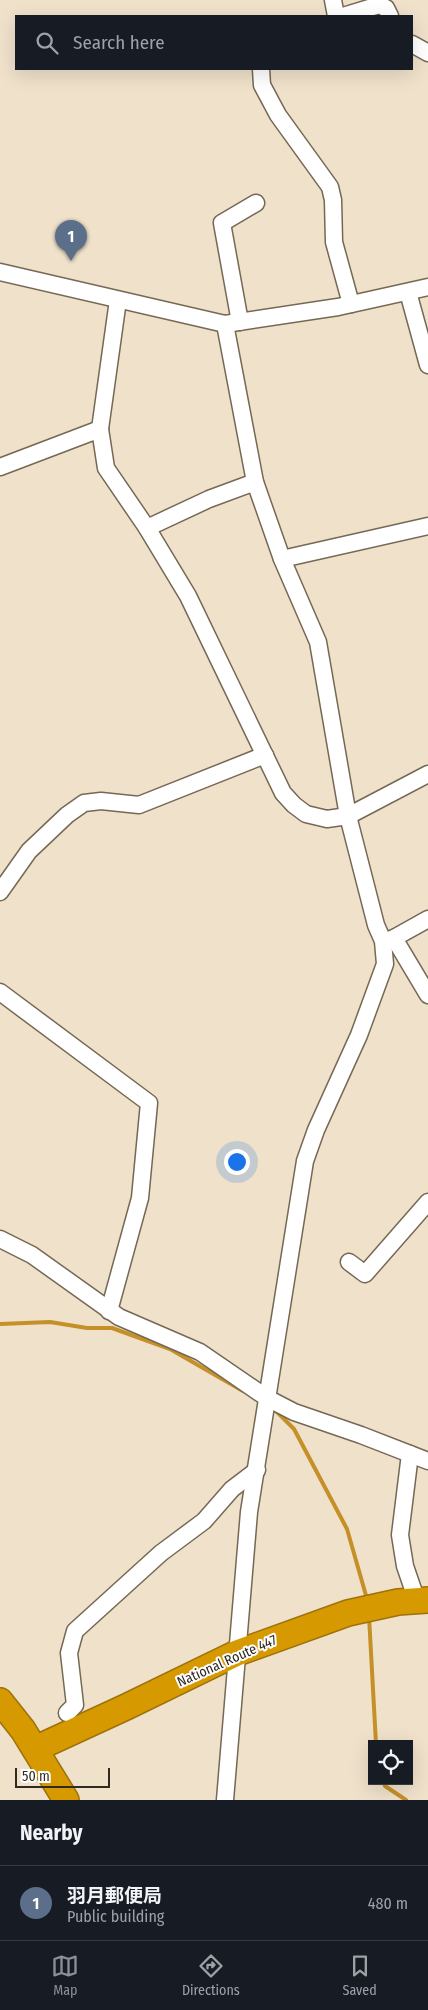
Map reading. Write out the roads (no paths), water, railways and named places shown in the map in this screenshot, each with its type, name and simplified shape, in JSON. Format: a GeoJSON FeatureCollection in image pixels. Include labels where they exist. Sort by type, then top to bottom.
{"type":"FeatureCollection","features":[{"type":"Feature","properties":{"kind":"highway","name":"National Route 447"},"geometry":{"type":"LineString","coordinates":[[35,1749],[237,1653],[348,1613],[398,1602],[422,1600]]}},
{"type":"Feature","properties":{"kind":"highway"},"geometry":{"type":"LineString","coordinates":[[0,1701],[35,1749],[66,1800]]}},
{"type":"Feature","properties":{"kind":"street"},"geometry":{"type":"LineString","coordinates":[[333,0],[336,15]]}},
{"type":"Feature","properties":{"kind":"street"},"geometry":{"type":"LineString","coordinates":[[346,15],[379,5],[386,8],[390,15]]}},
{"type":"Feature","properties":{"kind":"street"},"geometry":{"type":"LineString","coordinates":[[413,45],[428,53]]}},
{"type":"Feature","properties":{"kind":"street"},"geometry":{"type":"LineString","coordinates":[[260,70],[262,85],[278,115],[330,187],[333,200],[334,242],[350,304]]}},
{"type":"Feature","properties":{"kind":"street"},"geometry":{"type":"LineString","coordinates":[[256,203],[222,223],[233,323],[255,482],[282,559],[318,642],[348,816],[376,925],[426,986]]}},
{"type":"Feature","properties":{"kind":"street"},"geometry":{"type":"LineString","coordinates":[[0,272],[118,300],[233,323],[350,304],[428,287]]}},
{"type":"Feature","properties":{"kind":"street"},"geometry":{"type":"LineString","coordinates":[[408,292],[428,365]]}},
{"type":"Feature","properties":{"kind":"street"},"geometry":{"type":"LineString","coordinates":[[118,300],[100,429],[106,468],[147,528],[188,596],[283,793],[306,814],[327,819],[348,816],[428,774]]}},
{"type":"Feature","properties":{"kind":"street"},"geometry":{"type":"LineString","coordinates":[[0,467],[100,429]]}},
{"type":"Feature","properties":{"kind":"street"},"geometry":{"type":"LineString","coordinates":[[147,528],[209,499],[255,482]]}},
{"type":"Feature","properties":{"kind":"street"},"geometry":{"type":"LineString","coordinates":[[282,559],[428,526]]}},
{"type":"Feature","properties":{"kind":"street"},"geometry":{"type":"LineString","coordinates":[[0,892],[29,851],[67,815],[84,803],[101,801],[139,805],[265,755]]}},
{"type":"Feature","properties":{"kind":"street"},"geometry":{"type":"LineString","coordinates":[[389,940],[428,919]]}},
{"type":"Feature","properties":{"kind":"street"},"geometry":{"type":"LineString","coordinates":[[225,1800],[249,1512],[305,1161],[316,1130],[378,986],[385,964],[389,940]]}},
{"type":"Feature","properties":{"kind":"street"},"geometry":{"type":"LineString","coordinates":[[0,992],[149,1103],[140,1198],[109,1310]]}},
{"type":"Feature","properties":{"kind":"street"},"geometry":{"type":"LineString","coordinates":[[349,1262],[365,1274],[428,1202]]}},
{"type":"Feature","properties":{"kind":"street"},"geometry":{"type":"LineString","coordinates":[[0,1239],[32,1255],[118,1318],[200,1352],[267,1398],[294,1412],[428,1461]]}},
{"type":"Feature","properties":{"kind":"street"},"geometry":{"type":"LineString","coordinates":[[410,1454],[400,1536],[405,1566],[422,1600]]}},
{"type":"Feature","properties":{"kind":"street"},"geometry":{"type":"LineString","coordinates":[[67,1713],[75,1705],[69,1653],[75,1631],[161,1553],[204,1521],[232,1489],[257,1470]]}},
{"type":"Feature","properties":{"kind":"waterway"},"geometry":{"type":"LineString","coordinates":[[0,1324],[50,1322],[87,1328],[112,1328],[170,1349],[243,1391]]}},
{"type":"Feature","properties":{"kind":"waterway"},"geometry":{"type":"LineString","coordinates":[[275,1410],[294,1429],[347,1529],[367,1599]]}},
{"type":"Feature","properties":{"kind":"waterway"},"geometry":{"type":"LineString","coordinates":[[369,1616],[376,1740]]}},
{"type":"Feature","properties":{"kind":"waterway"},"geometry":{"type":"LineString","coordinates":[[385,1785],[406,1800]]}},
{"type":"Feature","properties":{"kind":"place","name":"羽月郵便局"},"geometry":{"type":"Point","coordinates":[71,261]}}]}
